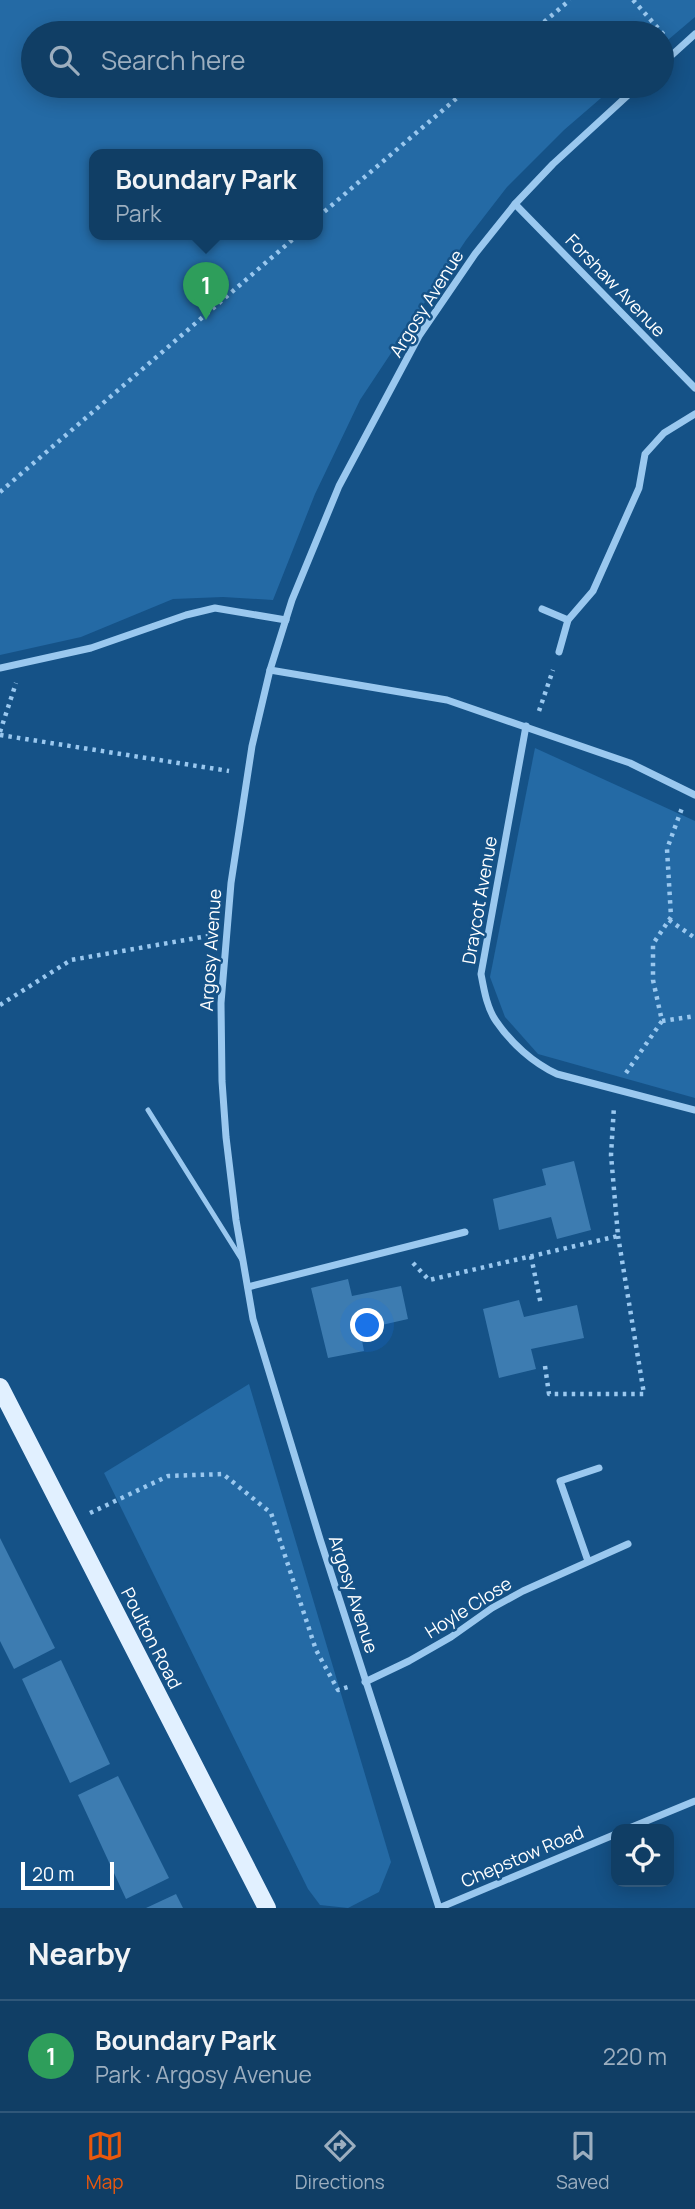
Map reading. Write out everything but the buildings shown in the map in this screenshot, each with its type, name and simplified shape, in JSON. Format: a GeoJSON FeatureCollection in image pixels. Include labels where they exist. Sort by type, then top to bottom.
{"type":"FeatureCollection","features":[{"type":"Feature","properties":{"kind":"main road","name":"Poulton Road"},"geometry":{"type":"LineString","coordinates":[[0,1387],[267,1908]]}},
{"type":"Feature","properties":{"kind":"street"},"geometry":{"type":"LineString","coordinates":[[674,54],[695,34]]}},
{"type":"Feature","properties":{"kind":"street","name":"Argosy Avenue"},"geometry":{"type":"LineString","coordinates":[[439,1908],[365,1682],[253,1319],[227,1149],[222,1081],[221,1003],[231,883],[247,774],[270,670],[286,620],[339,486],[419,336],[475,254],[515,204],[553,164],[625,98]]}},
{"type":"Feature","properties":{"kind":"street","name":"Forshaw Avenue"},"geometry":{"type":"LineString","coordinates":[[515,204],[695,388]]}},
{"type":"Feature","properties":{"kind":"street"},"geometry":{"type":"LineString","coordinates":[[559,652],[568,620],[593,591],[639,488],[645,454],[664,433],[695,414]]}},
{"type":"Feature","properties":{"kind":"street"},"geometry":{"type":"LineString","coordinates":[[0,668],[91,648],[186,615],[215,608],[286,620]]}},
{"type":"Feature","properties":{"kind":"street"},"geometry":{"type":"LineString","coordinates":[[542,609],[568,620]]}},
{"type":"Feature","properties":{"kind":"street"},"geometry":{"type":"LineString","coordinates":[[270,670],[447,700],[630,763],[692,793]]}},
{"type":"Feature","properties":{"kind":"street","name":"Draycot Avenue"},"geometry":{"type":"LineString","coordinates":[[529,727],[481,974],[486,998],[495,1020],[538,1065],[557,1074],[695,1110]]}},
{"type":"Feature","properties":{"kind":"street"},"geometry":{"type":"LineString","coordinates":[[248,1287],[465,1232]]}},
{"type":"Feature","properties":{"kind":"street"},"geometry":{"type":"LineString","coordinates":[[588,1561],[560,1481],[599,1468]]}},
{"type":"Feature","properties":{"kind":"street","name":"Hoyle Close"},"geometry":{"type":"LineString","coordinates":[[365,1682],[451,1637],[492,1608],[523,1591],[628,1544]]}},
{"type":"Feature","properties":{"kind":"street"},"geometry":{"type":"LineString","coordinates":[[639,1824],[695,1801]]}},
{"type":"Feature","properties":{"kind":"street","name":"Chepstow Road"},"geometry":{"type":"LineString","coordinates":[[439,1908],[611,1836]]}},
{"type":"Feature","properties":{"kind":"lane"},"geometry":{"type":"LineString","coordinates":[[148,1110],[244,1262]]}},
{"type":"Feature","properties":{"kind":"path"},"geometry":{"type":"LineString","coordinates":[[545,21],[570,0]]}},
{"type":"Feature","properties":{"kind":"path"},"geometry":{"type":"LineString","coordinates":[[633,0],[652,21]]}},
{"type":"Feature","properties":{"kind":"path"},"geometry":{"type":"LineString","coordinates":[[674,46],[678,50]]}},
{"type":"Feature","properties":{"kind":"path"},"geometry":{"type":"LineString","coordinates":[[323,213],[457,98]]}},
{"type":"Feature","properties":{"kind":"path"},"geometry":{"type":"LineString","coordinates":[[0,492],[292,240]]}},
{"type":"Feature","properties":{"kind":"path"},"geometry":{"type":"LineString","coordinates":[[529,727],[559,652]]}},
{"type":"Feature","properties":{"kind":"path"},"geometry":{"type":"LineString","coordinates":[[22,664],[0,734],[247,774]]}},
{"type":"Feature","properties":{"kind":"path"},"geometry":{"type":"LineString","coordinates":[[662,1021],[653,980],[653,944],[671,917],[667,849],[692,793]]}},
{"type":"Feature","properties":{"kind":"path"},"geometry":{"type":"LineString","coordinates":[[669,920],[695,938]]}},
{"type":"Feature","properties":{"kind":"path"},"geometry":{"type":"LineString","coordinates":[[0,1005],[71,960],[227,932]]}},
{"type":"Feature","properties":{"kind":"path"},"geometry":{"type":"LineString","coordinates":[[545,1366],[549,1394],[644,1394],[618,1236],[611,1155],[615,1088],[662,1021],[695,1016]]}},
{"type":"Feature","properties":{"kind":"path"},"geometry":{"type":"LineString","coordinates":[[400,1248],[429,1280],[618,1236]]}},
{"type":"Feature","properties":{"kind":"path"},"geometry":{"type":"LineString","coordinates":[[531,1256],[541,1305]]}},
{"type":"Feature","properties":{"kind":"path"},"geometry":{"type":"LineString","coordinates":[[70,1523],[167,1476],[223,1474],[271,1513],[316,1650],[338,1690],[365,1682]]}},
{"type":"Feature","properties":{"kind":"shaded area"},"geometry":{"type":"Polygon","coordinates":[[[0,0],[695,0],[695,17],[674,35],[674,21],[21,21],[21,98],[601,98],[564,130],[507,187],[466,240],[360,400],[315,494],[273,600],[223,597],[173,599],[81,637],[0,655],[0,0]]]}},
{"type":"Feature","properties":{"kind":"shaded area"},"geometry":{"type":"Polygon","coordinates":[[[535,748],[695,821],[695,1098],[538,1054],[505,1017],[490,977],[535,748]]]}},
{"type":"Feature","properties":{"kind":"shaded area"},"geometry":{"type":"Polygon","coordinates":[[[249,1384],[391,1862],[379,1892],[348,1908],[320,1905],[308,1889],[104,1473],[249,1384]]]}},
{"type":"Feature","properties":{"kind":"place","name":"Boundary Park"},"geometry":{"type":"Point","coordinates":[206,320]}}]}
